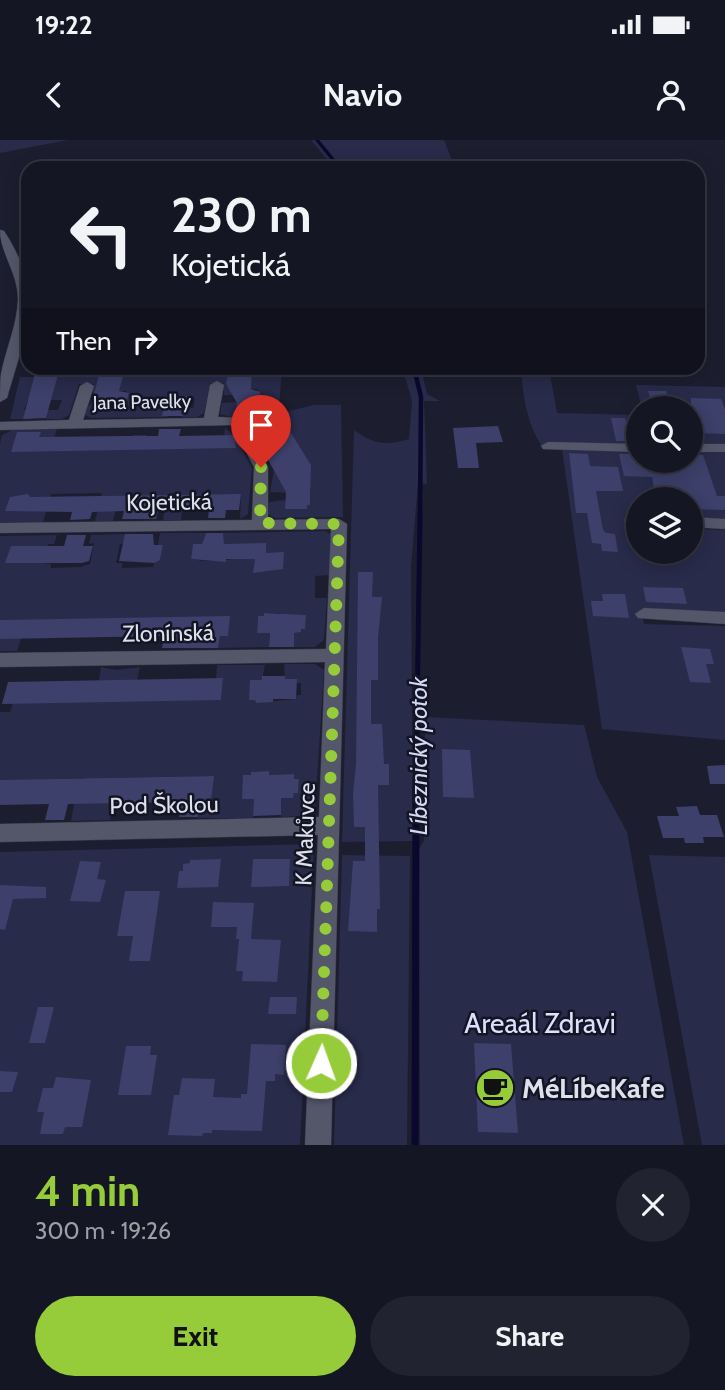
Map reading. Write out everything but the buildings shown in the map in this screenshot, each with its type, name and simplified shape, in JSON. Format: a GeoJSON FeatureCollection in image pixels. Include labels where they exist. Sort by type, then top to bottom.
{"type":"FeatureCollection","features":[{"type":"Feature","properties":{"kind":"street"},"geometry":{"type":"LineString","coordinates":[[0,233],[18,262],[21,275]]}},
{"type":"Feature","properties":{"kind":"street"},"geometry":{"type":"LineString","coordinates":[[0,398],[21,322]]}},
{"type":"Feature","properties":{"kind":"street","name":"Jana Pavelky"},"geometry":{"type":"LineString","coordinates":[[210,421],[217,385]]}},
{"type":"Feature","properties":{"kind":"street","name":"Jana Pavelky"},"geometry":{"type":"LineString","coordinates":[[75,423],[87,386]]}},
{"type":"Feature","properties":{"kind":"street","name":"Jana Pavelky"},"geometry":{"type":"LineString","coordinates":[[0,426],[237,421],[261,467],[260,523]]}},
{"type":"Feature","properties":{"kind":"street"},"geometry":{"type":"LineString","coordinates":[[548,446],[626,448]]}},
{"type":"Feature","properties":{"kind":"street"},"geometry":{"type":"LineString","coordinates":[[703,448],[725,449]]}},
{"type":"Feature","properties":{"kind":"street"},"geometry":{"type":"LineString","coordinates":[[703,523],[725,524]]}},
{"type":"Feature","properties":{"kind":"street","name":"Kojetická"},"geometry":{"type":"LineString","coordinates":[[0,528],[339,524]]}},
{"type":"Feature","properties":{"kind":"street","name":"K Makůvce"},"geometry":{"type":"LineString","coordinates":[[318,1145],[339,524]]}},
{"type":"Feature","properties":{"kind":"street"},"geometry":{"type":"LineString","coordinates":[[644,614],[725,618]]}},
{"type":"Feature","properties":{"kind":"street","name":"Zlonínská"},"geometry":{"type":"LineString","coordinates":[[0,660],[336,655]]}},
{"type":"Feature","properties":{"kind":"street","name":"Pod Školou"},"geometry":{"type":"LineString","coordinates":[[0,834],[329,826]]}},
{"type":"Feature","properties":{"kind":"green space"},"geometry":{"type":"Polygon","coordinates":[[[0,140],[68,140],[0,153],[0,140]]]}},
{"type":"Feature","properties":{"kind":"green space"},"geometry":{"type":"Polygon","coordinates":[[[311,140],[444,140],[452,161],[328,161],[311,140]]]}},
{"type":"Feature","properties":{"kind":"green space"},"geometry":{"type":"Polygon","coordinates":[[[281,375],[279,408],[235,418],[220,414],[222,403],[237,402],[237,409],[255,408],[259,399],[257,389],[239,389],[235,395],[224,395],[224,383],[210,383],[204,413],[197,417],[182,417],[181,408],[193,408],[195,398],[160,398],[158,409],[171,409],[167,417],[91,418],[85,415],[89,405],[104,403],[103,410],[117,409],[123,407],[128,394],[126,391],[108,391],[103,397],[92,397],[94,384],[79,384],[69,415],[62,419],[46,419],[47,410],[58,410],[62,400],[28,400],[24,410],[36,410],[31,419],[10,419],[20,377],[281,375]]]}},
{"type":"Feature","properties":{"kind":"green space"},"geometry":{"type":"Polygon","coordinates":[[[423,375],[427,394],[440,401],[424,401],[427,484],[418,483],[411,567],[413,841],[342,842],[354,430],[380,442],[393,443],[409,439],[412,401],[405,377],[423,375]]]}},
{"type":"Feature","properties":{"kind":"green space"},"geometry":{"type":"Polygon","coordinates":[[[522,375],[550,375],[557,413],[626,415],[626,446],[541,445],[526,408],[522,375]]]}},
{"type":"Feature","properties":{"kind":"green space"},"geometry":{"type":"Polygon","coordinates":[[[636,385],[725,387],[725,444],[703,444],[703,396],[639,396],[636,385]]]}},
{"type":"Feature","properties":{"kind":"green space"},"geometry":{"type":"Polygon","coordinates":[[[314,405],[341,405],[343,517],[275,518],[268,514],[269,502],[285,500],[286,509],[306,509],[307,505],[310,505],[311,488],[286,485],[286,493],[270,492],[274,470],[311,466],[281,417],[249,424],[247,421],[314,405]]]}},
{"type":"Feature","properties":{"kind":"green space"},"geometry":{"type":"Polygon","coordinates":[[[225,428],[233,434],[252,468],[248,514],[240,519],[241,495],[184,496],[181,520],[163,520],[167,496],[119,496],[113,521],[95,521],[102,493],[51,494],[43,522],[0,522],[0,444],[2,435],[13,430],[57,429],[50,450],[129,449],[133,435],[147,435],[144,448],[223,448],[225,428]]]}},
{"type":"Feature","properties":{"kind":"green space"},"geometry":{"type":"Polygon","coordinates":[[[562,449],[626,450],[626,473],[703,473],[703,452],[725,453],[725,519],[703,518],[703,487],[626,487],[626,564],[703,564],[703,529],[725,530],[725,614],[641,611],[644,624],[725,626],[725,740],[602,729],[562,449]]]}},
{"type":"Feature","properties":{"kind":"green space"},"geometry":{"type":"Polygon","coordinates":[[[325,531],[332,535],[329,575],[315,576],[315,598],[327,598],[324,640],[315,647],[294,647],[292,633],[301,632],[301,629],[279,613],[265,613],[264,616],[258,616],[257,633],[270,633],[269,647],[218,648],[138,618],[135,637],[115,637],[118,619],[27,620],[17,651],[0,651],[0,536],[57,535],[54,544],[48,544],[43,563],[51,564],[51,568],[90,564],[94,543],[89,544],[91,535],[130,534],[128,543],[120,544],[116,563],[122,563],[122,568],[153,567],[155,560],[160,560],[163,545],[158,545],[160,533],[206,533],[202,544],[193,545],[191,559],[211,561],[232,559],[222,541],[223,533],[325,531]]]}},
{"type":"Feature","properties":{"kind":"green space"},"geometry":{"type":"Polygon","coordinates":[[[284,664],[315,664],[324,670],[315,810],[306,816],[281,817],[280,798],[293,798],[294,793],[298,793],[299,779],[294,779],[294,774],[269,775],[269,771],[251,772],[255,799],[253,818],[198,818],[201,801],[211,801],[213,776],[108,778],[103,803],[113,803],[110,820],[71,821],[74,804],[85,778],[0,781],[0,712],[10,712],[13,703],[106,681],[99,680],[101,667],[116,670],[140,667],[137,680],[191,700],[221,700],[223,679],[216,678],[217,665],[265,665],[262,680],[250,680],[256,703],[296,699],[297,695],[301,695],[301,683],[297,683],[297,679],[285,679],[284,664]]]}},
{"type":"Feature","properties":{"kind":"green space","name":"Areaál Zdravi"},"geometry":{"type":"Polygon","coordinates":[[[425,717],[584,725],[597,777],[627,832],[684,1145],[420,1145],[419,849],[424,841],[425,717]]]}},
{"type":"Feature","properties":{"kind":"green space"},"geometry":{"type":"Polygon","coordinates":[[[314,844],[300,1145],[0,1145],[0,852],[314,844]]]}},
{"type":"Feature","properties":{"kind":"green space"},"geometry":{"type":"Polygon","coordinates":[[[342,855],[410,856],[407,1145],[334,1145],[342,855]]]}},
{"type":"Feature","properties":{"kind":"green space"},"geometry":{"type":"Polygon","coordinates":[[[649,855],[725,857],[725,1145],[702,1145],[649,855]]]}},
{"type":"Feature","properties":{"kind":"waterway","name":"Líbeznický potok"},"geometry":{"type":"LineString","coordinates":[[317,140],[334,161]]}},
{"type":"Feature","properties":{"kind":"waterway","name":"Líbeznický potok"},"geometry":{"type":"LineString","coordinates":[[416,375],[421,397],[420,515]]}},
{"type":"Feature","properties":{"kind":"waterway","name":"Líbeznický potok"},"geometry":{"type":"LineString","coordinates":[[416,789],[420,513]]}},
{"type":"Feature","properties":{"kind":"waterway","name":"Líbeznický potok"},"geometry":{"type":"LineString","coordinates":[[415,1145],[416,788]]}},
{"type":"Feature","properties":{"kind":"place","name":"MéLíbeKafe"},"geometry":{"type":"Point","coordinates":[495,1088]}},
{"type":"Feature","properties":{"kind":"route"},"geometry":{"type":"LineString","coordinates":[[261,467],[260,523],[339,524],[321,1063]]}}]}
